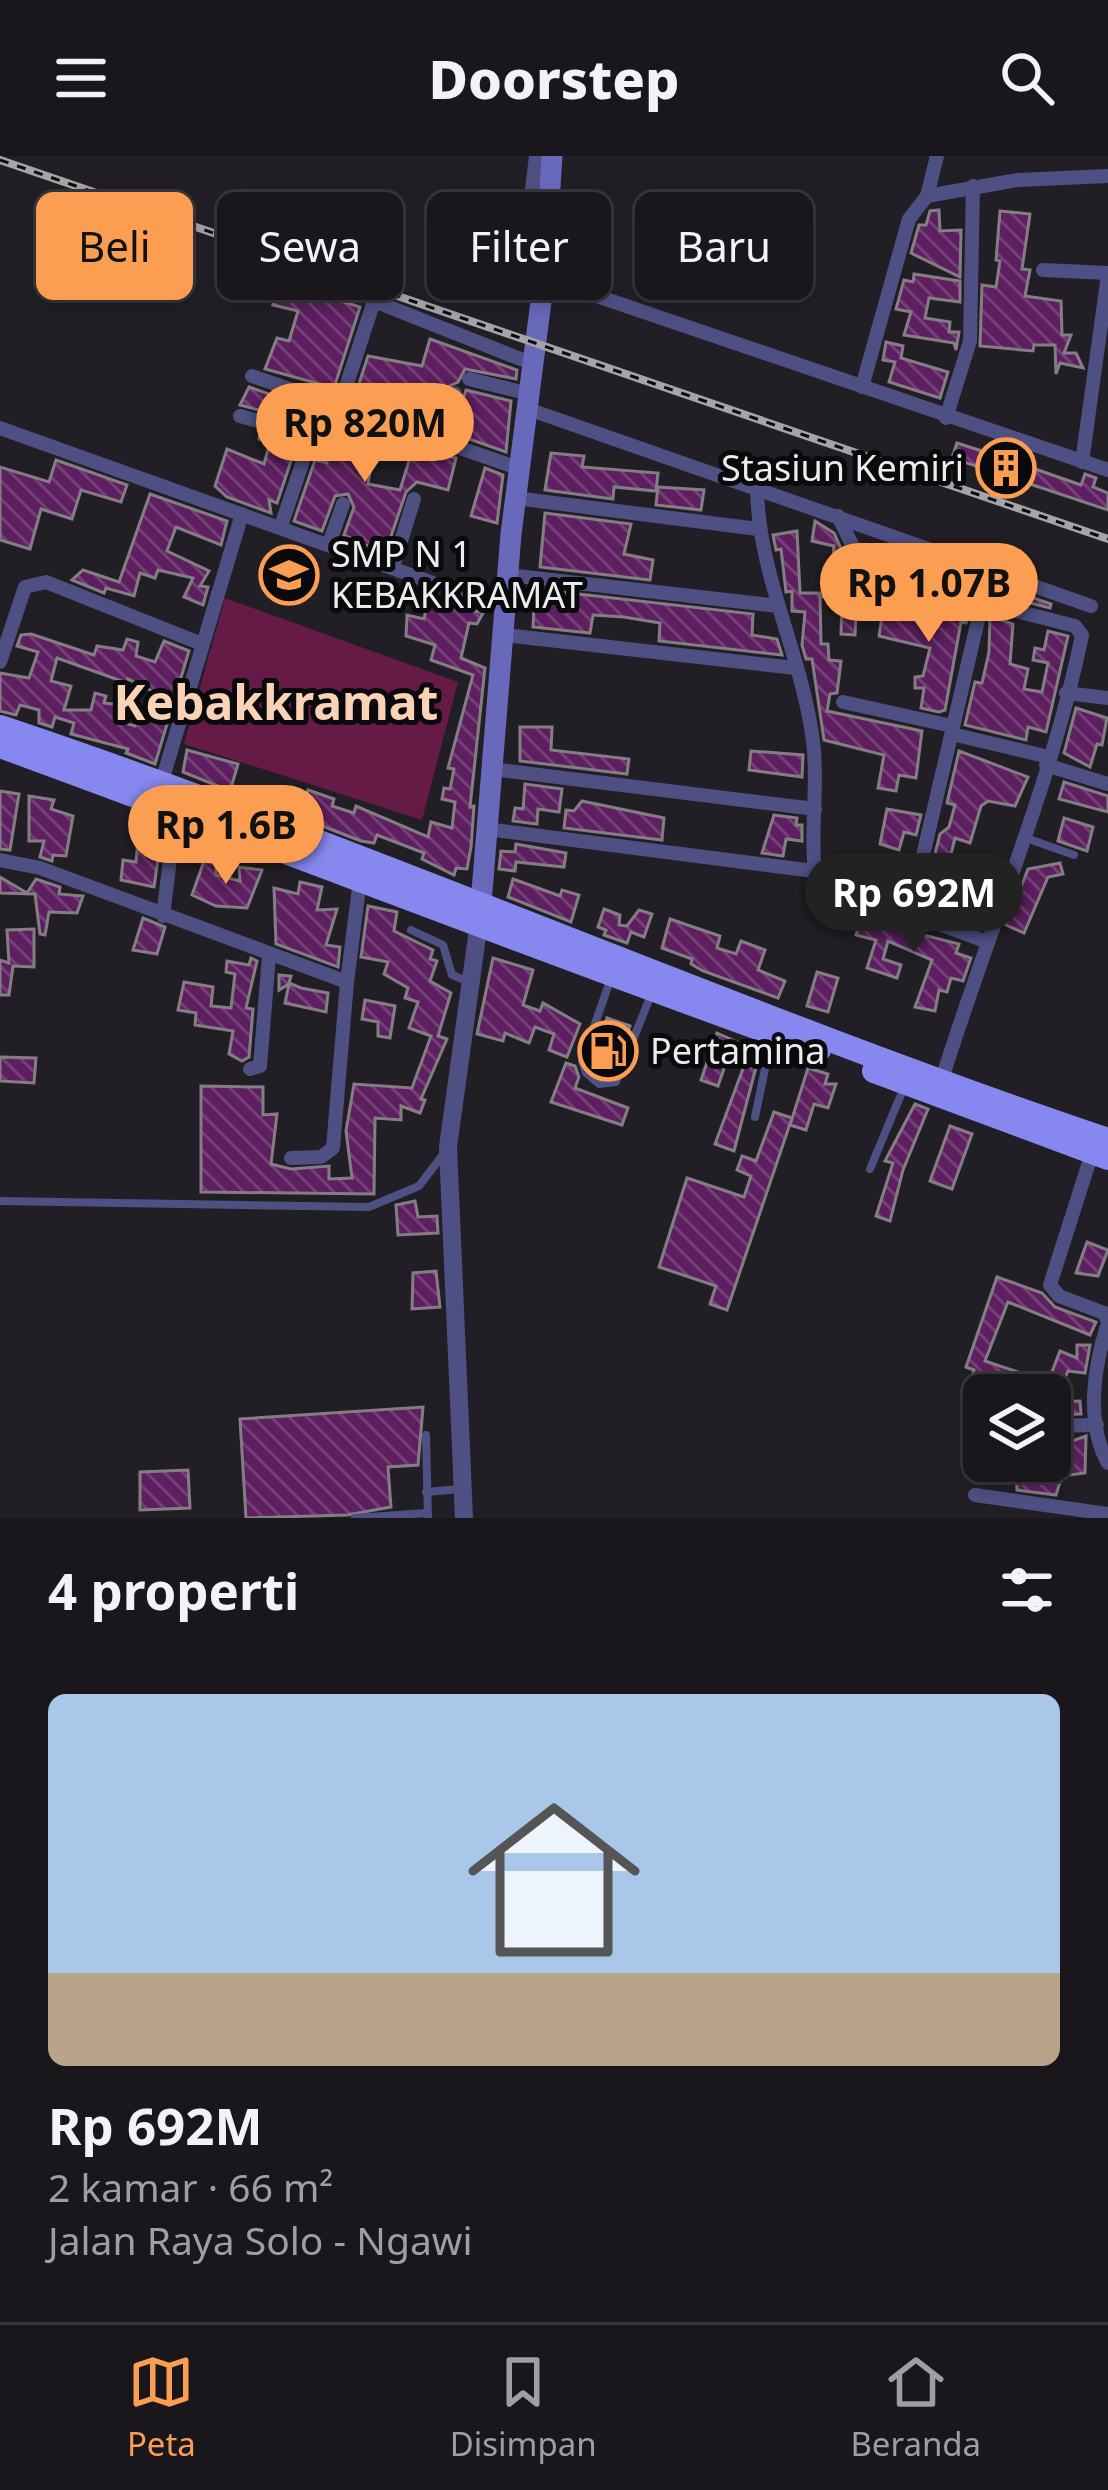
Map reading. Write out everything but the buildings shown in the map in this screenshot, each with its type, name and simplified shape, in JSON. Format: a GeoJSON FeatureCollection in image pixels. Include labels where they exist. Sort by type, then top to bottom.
{"type":"FeatureCollection","features":[{"type":"Feature","properties":{"kind":"highway"},"geometry":{"type":"LineString","coordinates":[[0,727],[162,781],[480,913],[942,1079],[1103,1150]]}},
{"type":"Feature","properties":{"kind":"highway"},"geometry":{"type":"LineString","coordinates":[[0,746],[360,880],[480,913],[611,978],[1103,1150]]}},
{"type":"Feature","properties":{"kind":"main road"},"geometry":{"type":"LineString","coordinates":[[551,192],[553,156]]}},
{"type":"Feature","properties":{"kind":"main road"},"geometry":{"type":"LineString","coordinates":[[480,913],[515,498],[541,300]]}},
{"type":"Feature","properties":{"kind":"street"},"geometry":{"type":"LineString","coordinates":[[532,192],[536,156]]}},
{"type":"Feature","properties":{"kind":"street"},"geometry":{"type":"LineString","coordinates":[[862,387],[909,219],[927,196],[937,156]]}},
{"type":"Feature","properties":{"kind":"street"},"geometry":{"type":"LineString","coordinates":[[927,196],[973,186],[1108,176]]}},
{"type":"Feature","properties":{"kind":"street"},"geometry":{"type":"LineString","coordinates":[[946,418],[970,341],[973,186]]}},
{"type":"Feature","properties":{"kind":"street"},"geometry":{"type":"LineString","coordinates":[[1043,270],[1108,274],[1082,462]]}},
{"type":"Feature","properties":{"kind":"street"},"geometry":{"type":"LineString","coordinates":[[608,300],[1108,470]]}},
{"type":"Feature","properties":{"kind":"street"},"geometry":{"type":"LineString","coordinates":[[340,405],[374,301],[533,364]]}},
{"type":"Feature","properties":{"kind":"street"},"geometry":{"type":"LineString","coordinates":[[252,376],[518,468]]}},
{"type":"Feature","properties":{"kind":"street"},"geometry":{"type":"LineString","coordinates":[[469,379],[757,490],[1090,606]]}},
{"type":"Feature","properties":{"kind":"street"},"geometry":{"type":"LineString","coordinates":[[438,439],[455,393]]}},
{"type":"Feature","properties":{"kind":"street"},"geometry":{"type":"LineString","coordinates":[[281,526],[324,399]]}},
{"type":"Feature","properties":{"kind":"street"},"geometry":{"type":"LineString","coordinates":[[239,416],[310,435]]}},
{"type":"Feature","properties":{"kind":"street"},"geometry":{"type":"LineString","coordinates":[[0,428],[506,609]]}},
{"type":"Feature","properties":{"kind":"street"},"geometry":{"type":"LineString","coordinates":[[757,490],[758,529],[813,740],[814,871],[820,883],[910,910],[986,941]]}},
{"type":"Feature","properties":{"kind":"street"},"geometry":{"type":"LineString","coordinates":[[515,498],[758,529]]}},
{"type":"Feature","properties":{"kind":"street"},"geometry":{"type":"LineString","coordinates":[[392,567],[414,499]]}},
{"type":"Feature","properties":{"kind":"street"},"geometry":{"type":"LineString","coordinates":[[329,544],[343,504]]}},
{"type":"Feature","properties":{"kind":"street"},"geometry":{"type":"LineString","coordinates":[[162,781],[242,514]]}},
{"type":"Feature","properties":{"kind":"street"},"geometry":{"type":"LineString","coordinates":[[838,516],[866,573],[1078,628],[1081,639],[1026,838],[986,941],[942,1079]]}},
{"type":"Feature","properties":{"kind":"street"},"geometry":{"type":"LineString","coordinates":[[508,575],[778,606]]}},
{"type":"Feature","properties":{"kind":"street"},"geometry":{"type":"LineString","coordinates":[[0,662],[26,587],[34,583],[46,582],[202,644]]}},
{"type":"Feature","properties":{"kind":"street"},"geometry":{"type":"LineString","coordinates":[[910,910],[982,603]]}},
{"type":"Feature","properties":{"kind":"street"},"geometry":{"type":"LineString","coordinates":[[505,635],[795,668]]}},
{"type":"Feature","properties":{"kind":"street"},"geometry":{"type":"LineString","coordinates":[[1066,693],[1108,698]]}},
{"type":"Feature","properties":{"kind":"street"},"geometry":{"type":"LineString","coordinates":[[843,702],[952,730],[1108,784]]}},
{"type":"Feature","properties":{"kind":"street"},"geometry":{"type":"LineString","coordinates":[[492,769],[815,809]]}},
{"type":"Feature","properties":{"kind":"street"},"geometry":{"type":"LineString","coordinates":[[163,916],[176,810]]}},
{"type":"Feature","properties":{"kind":"street"},"geometry":{"type":"LineString","coordinates":[[487,829],[814,871]]}},
{"type":"Feature","properties":{"kind":"street"},"geometry":{"type":"LineString","coordinates":[[0,860],[40,868],[347,982]]}},
{"type":"Feature","properties":{"kind":"street"},"geometry":{"type":"LineString","coordinates":[[292,1158],[321,1157],[333,1148],[360,880]]}},
{"type":"Feature","properties":{"kind":"street"},"geometry":{"type":"LineString","coordinates":[[464,1518],[448,1147],[480,913]]}},
{"type":"Feature","properties":{"kind":"street"},"geometry":{"type":"LineString","coordinates":[[250,1070],[260,1066],[269,956]]}},
{"type":"Feature","properties":{"kind":"street"},"geometry":{"type":"LineString","coordinates":[[1103,1150],[1050,1285],[1059,1296],[1104,1313],[1108,1322],[1096,1372],[1096,1425],[1108,1463]]}},
{"type":"Feature","properties":{"kind":"street"},"geometry":{"type":"LineString","coordinates":[[1071,1426],[1096,1425]]}},
{"type":"Feature","properties":{"kind":"street"},"geometry":{"type":"LineString","coordinates":[[975,1495],[1108,1514]]}},
{"type":"Feature","properties":{"kind":"lane"},"geometry":{"type":"LineString","coordinates":[[1026,838],[1074,856]]}},
{"type":"Feature","properties":{"kind":"lane"},"geometry":{"type":"LineString","coordinates":[[411,929],[437,940],[446,951],[452,976],[471,982]]}},
{"type":"Feature","properties":{"kind":"lane"},"geometry":{"type":"LineString","coordinates":[[611,978],[583,1054],[586,1073],[598,1084],[616,1082],[651,993]]}},
{"type":"Feature","properties":{"kind":"lane"},"geometry":{"type":"LineString","coordinates":[[755,1117],[773,1034]]}},
{"type":"Feature","properties":{"kind":"lane"},"geometry":{"type":"LineString","coordinates":[[870,1169],[905,1084]]}},
{"type":"Feature","properties":{"kind":"lane"},"geometry":{"type":"LineString","coordinates":[[0,1201],[369,1207],[419,1186],[448,1147]]}},
{"type":"Feature","properties":{"kind":"lane"},"geometry":{"type":"LineString","coordinates":[[355,1518],[427,1515],[426,1435]]}},
{"type":"Feature","properties":{"kind":"lane"},"geometry":{"type":"LineString","coordinates":[[426,1492],[463,1489]]}},
{"type":"Feature","properties":{"kind":"shaded area"},"geometry":{"type":"Polygon","coordinates":[[[225,598],[458,682],[422,820],[184,744],[225,598]]]}},
{"type":"Feature","properties":{"kind":"railway"},"geometry":{"type":"LineString","coordinates":[[0,160],[1108,539]]}},
{"type":"Feature","properties":{"kind":"place","name":"Stasiun Kemiri"},"geometry":{"type":"Point","coordinates":[1006,468]}},
{"type":"Feature","properties":{"kind":"place","name":"SMP N 1 KEBAKKRAMAT"},"geometry":{"type":"Point","coordinates":[289,575]}},
{"type":"Feature","properties":{"kind":"place","name":"Pertamina"},"geometry":{"type":"Point","coordinates":[608,1051]}},
{"type":"Feature","properties":{"kind":"district","name":"Kebakkramat"},"geometry":{"type":"Point","coordinates":[276,703]}}]}
